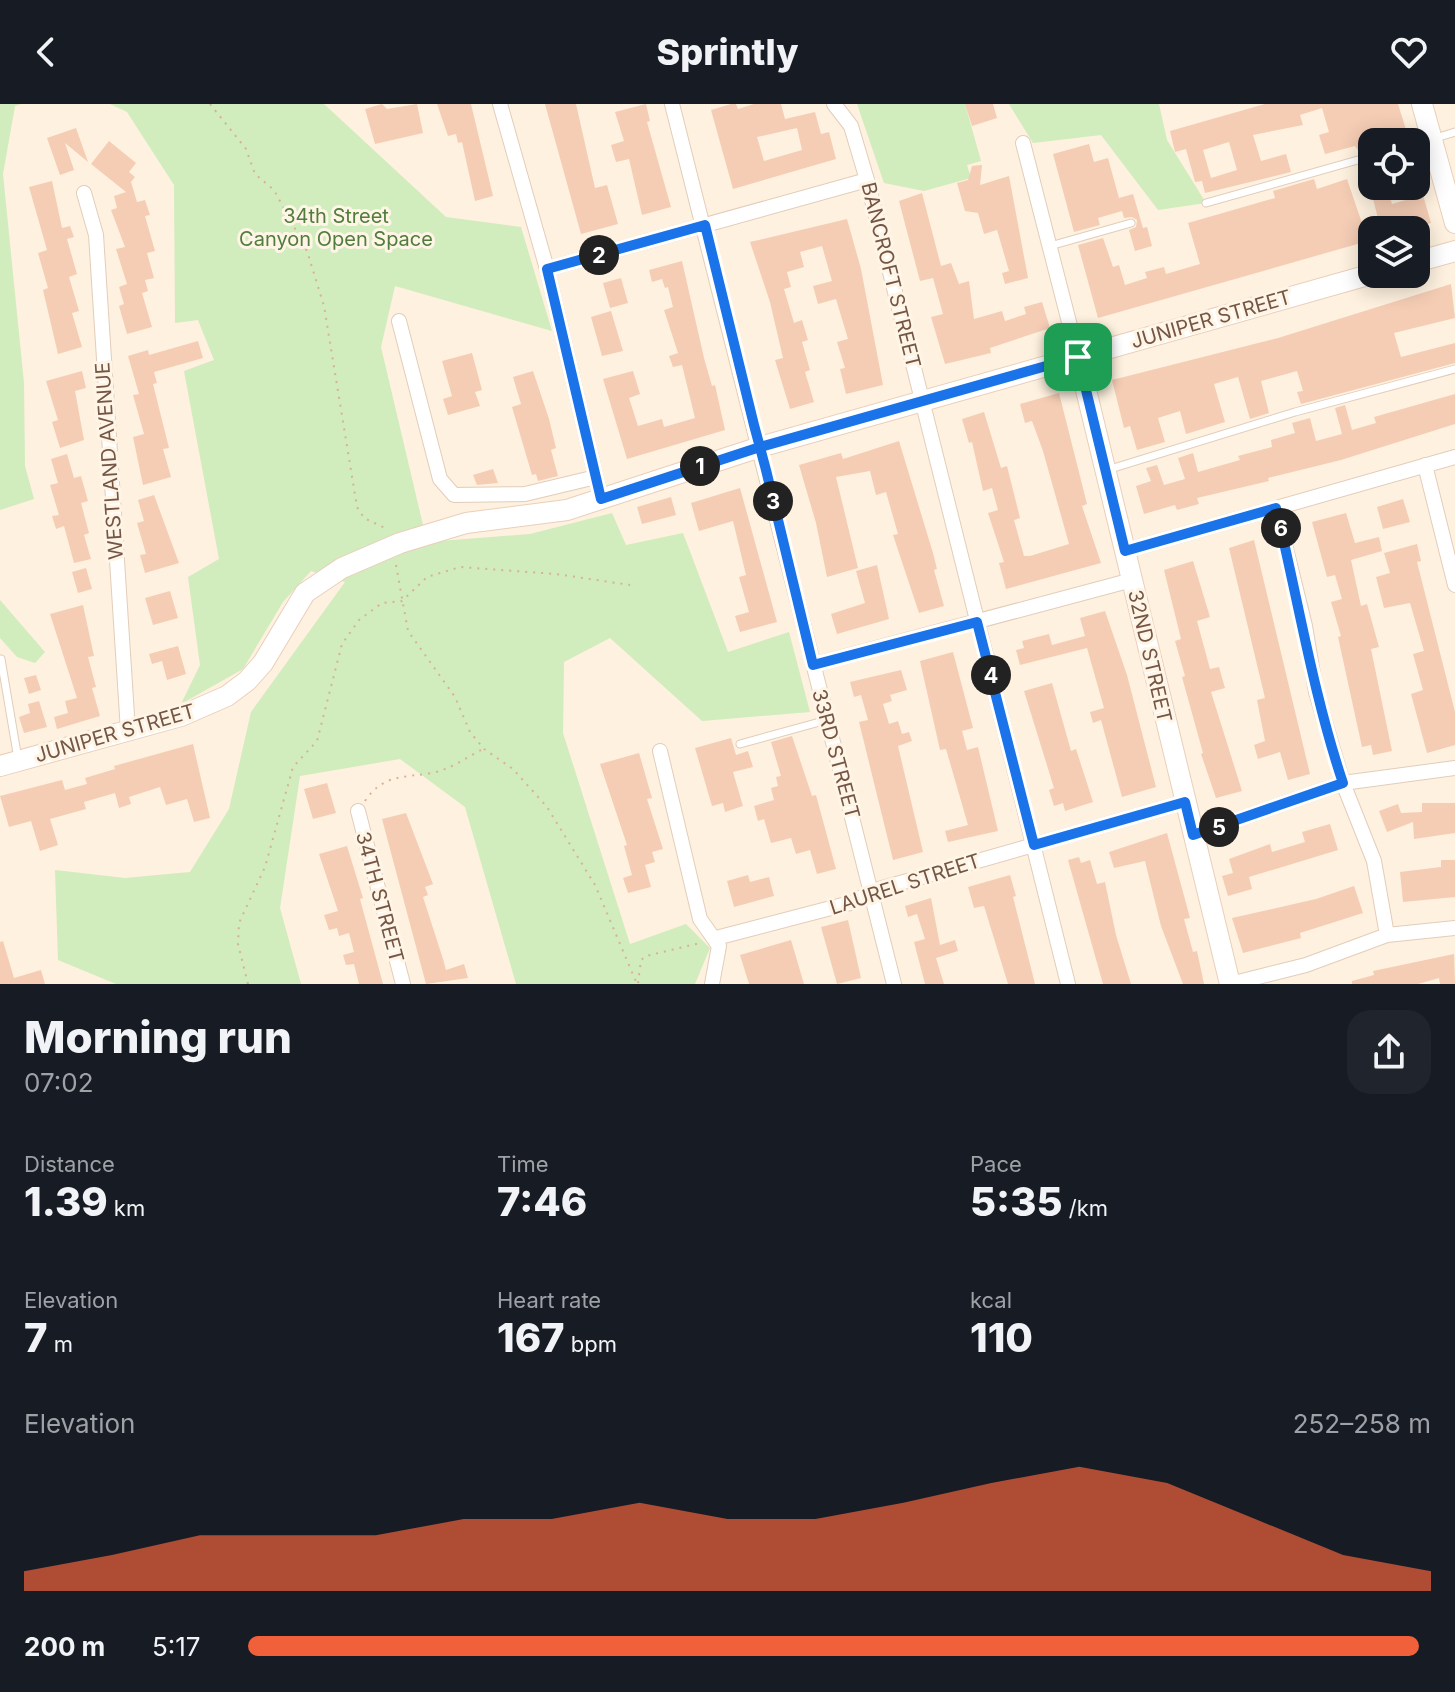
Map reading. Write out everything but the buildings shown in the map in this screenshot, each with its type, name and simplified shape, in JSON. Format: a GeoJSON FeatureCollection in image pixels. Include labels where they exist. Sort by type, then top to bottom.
{"type":"FeatureCollection","features":[{"type":"Feature","properties":{"kind":"street"},"geometry":{"type":"LineString","coordinates":[[500,104],[547,269],[601,499]]}},
{"type":"Feature","properties":{"kind":"street","name":"33RD STREET"},"geometry":{"type":"LineString","coordinates":[[672,104],[894,984]]}},
{"type":"Feature","properties":{"kind":"street","name":"BANCROFT STREET"},"geometry":{"type":"LineString","coordinates":[[834,104],[851,126],[867,180],[1068,984]]}},
{"type":"Feature","properties":{"kind":"street"},"geometry":{"type":"LineString","coordinates":[[1422,104],[1423,128]]}},
{"type":"Feature","properties":{"kind":"street","name":"32ND STREET"},"geometry":{"type":"LineString","coordinates":[[1023,143],[1106,470],[1230,984]]}},
{"type":"Feature","properties":{"kind":"street"},"geometry":{"type":"LineString","coordinates":[[1430,158],[1455,223]]}},
{"type":"Feature","properties":{"kind":"street"},"geometry":{"type":"LineString","coordinates":[[547,269],[867,180]]}},
{"type":"Feature","properties":{"kind":"street","name":"WESTLAND AVENUE"},"geometry":{"type":"LineString","coordinates":[[84,193],[96,235],[128,731]]}},
{"type":"Feature","properties":{"kind":"street"},"geometry":{"type":"LineString","coordinates":[[1430,258],[1455,251]]}},
{"type":"Feature","properties":{"kind":"street","name":"JUNIPER STREET"},"geometry":{"type":"LineString","coordinates":[[9,764],[207,707],[227,696],[247,681],[263,663],[305,593],[342,568],[395,545],[466,523],[567,510],[760,447],[1358,278]]}},
{"type":"Feature","properties":{"kind":"street"},"geometry":{"type":"LineString","coordinates":[[399,321],[440,479],[454,495],[525,494],[596,477]]}},
{"type":"Feature","properties":{"kind":"street"},"geometry":{"type":"LineString","coordinates":[[1125,551],[1455,457]]}},
{"type":"Feature","properties":{"kind":"street"},"geometry":{"type":"LineString","coordinates":[[1425,465],[1455,585]]}},
{"type":"Feature","properties":{"kind":"street"},"geometry":{"type":"LineString","coordinates":[[1276,508],[1305,626],[1316,692],[1343,783],[1374,861],[1387,935]]}},
{"type":"Feature","properties":{"kind":"street"},"geometry":{"type":"LineString","coordinates":[[813,665],[1132,580]]}},
{"type":"Feature","properties":{"kind":"street"},"geometry":{"type":"LineString","coordinates":[[660,751],[700,919],[719,946],[712,984]]}},
{"type":"Feature","properties":{"kind":"street"},"geometry":{"type":"LineString","coordinates":[[1193,835],[1343,783],[1455,768]]}},
{"type":"Feature","properties":{"kind":"street","name":"LAUREL STREET"},"geometry":{"type":"LineString","coordinates":[[716,938],[854,902],[872,891],[1185,802]]}},
{"type":"Feature","properties":{"kind":"street","name":"34TH STREET"},"geometry":{"type":"LineString","coordinates":[[358,811],[403,984]]}},
{"type":"Feature","properties":{"kind":"street"},"geometry":{"type":"LineString","coordinates":[[1230,984],[1306,965],[1387,935],[1455,928]]}},
{"type":"Feature","properties":{"kind":"lane"},"geometry":{"type":"LineString","coordinates":[[1430,140],[1455,132]]}},
{"type":"Feature","properties":{"kind":"lane"},"geometry":{"type":"LineString","coordinates":[[1206,203],[1358,160]]}},
{"type":"Feature","properties":{"kind":"lane"},"geometry":{"type":"LineString","coordinates":[[1050,246],[1131,223]]}},
{"type":"Feature","properties":{"kind":"lane"},"geometry":{"type":"LineString","coordinates":[[1106,470],[1295,412],[1455,369]]}},
{"type":"Feature","properties":{"kind":"lane"},"geometry":{"type":"LineString","coordinates":[[1,659],[9,764]]}},
{"type":"Feature","properties":{"kind":"lane"},"geometry":{"type":"LineString","coordinates":[[740,744],[827,720]]}},
{"type":"Feature","properties":{"kind":"path"},"geometry":{"type":"LineString","coordinates":[[210,104],[237,135],[255,174],[274,190],[307,251],[324,306],[357,507],[364,518],[394,532],[408,631],[455,697],[470,732],[484,749],[513,769],[547,807],[595,885],[638,984]]}},
{"type":"Feature","properties":{"kind":"path"},"geometry":{"type":"LineString","coordinates":[[292,223],[323,213],[343,215]]}},
{"type":"Feature","properties":{"kind":"path"},"geometry":{"type":"LineString","coordinates":[[248,984],[238,944],[239,923],[265,867],[293,767],[317,741],[342,644],[359,620],[382,603],[402,601],[427,577],[460,567],[556,574],[630,585]]}},
{"type":"Feature","properties":{"kind":"path"},"geometry":{"type":"LineString","coordinates":[[358,811],[373,789],[394,777],[433,773],[484,749]]}},
{"type":"Feature","properties":{"kind":"path"},"geometry":{"type":"LineString","coordinates":[[638,984],[641,960],[646,956],[716,938]]}},
{"type":"Feature","properties":{"kind":"green space"},"geometry":{"type":"Polygon","coordinates":[[[0,104],[21,104],[15,106],[3,174],[24,383],[25,466],[34,499],[0,510],[0,104]]]}},
{"type":"Feature","properties":{"kind":"green space","name":"34th Street Canyon Open Space"},"geometry":{"type":"Polygon","coordinates":[[[110,104],[324,104],[446,217],[521,227],[552,331],[395,286],[381,347],[427,542],[530,534],[612,513],[626,545],[683,533],[728,652],[789,632],[810,712],[702,721],[610,638],[564,662],[563,733],[630,944],[686,924],[710,948],[695,984],[516,984],[465,807],[400,759],[300,776],[280,908],[301,984],[116,984],[58,960],[55,870],[125,878],[190,872],[229,809],[251,712],[345,582],[311,571],[283,602],[243,669],[181,704],[200,665],[188,577],[219,559],[184,371],[214,360],[198,320],[175,323],[174,185],[127,112],[110,104]]]}},
{"type":"Feature","properties":{"kind":"green space"},"geometry":{"type":"Polygon","coordinates":[[[857,104],[965,104],[981,161],[967,165],[971,178],[924,191],[884,183],[857,104]]]}},
{"type":"Feature","properties":{"kind":"green space"},"geometry":{"type":"Polygon","coordinates":[[[1009,104],[1159,104],[1167,140],[1206,203],[1158,210],[1101,135],[1033,143],[1009,104]]]}},
{"type":"Feature","properties":{"kind":"green space"},"geometry":{"type":"Polygon","coordinates":[[[0,600],[45,652],[35,663],[17,657],[0,638],[0,600]]]}},
{"type":"Feature","properties":{"kind":"route"},"geometry":{"type":"LineString","coordinates":[[1078,357],[760,447],[601,499],[547,269],[705,225],[754,425],[760,447],[766,470],[813,665],[977,622],[1034,845],[1185,802],[1193,835],[1343,783],[1316,692],[1305,626],[1276,508],[1125,551],[1078,357]]}}]}
